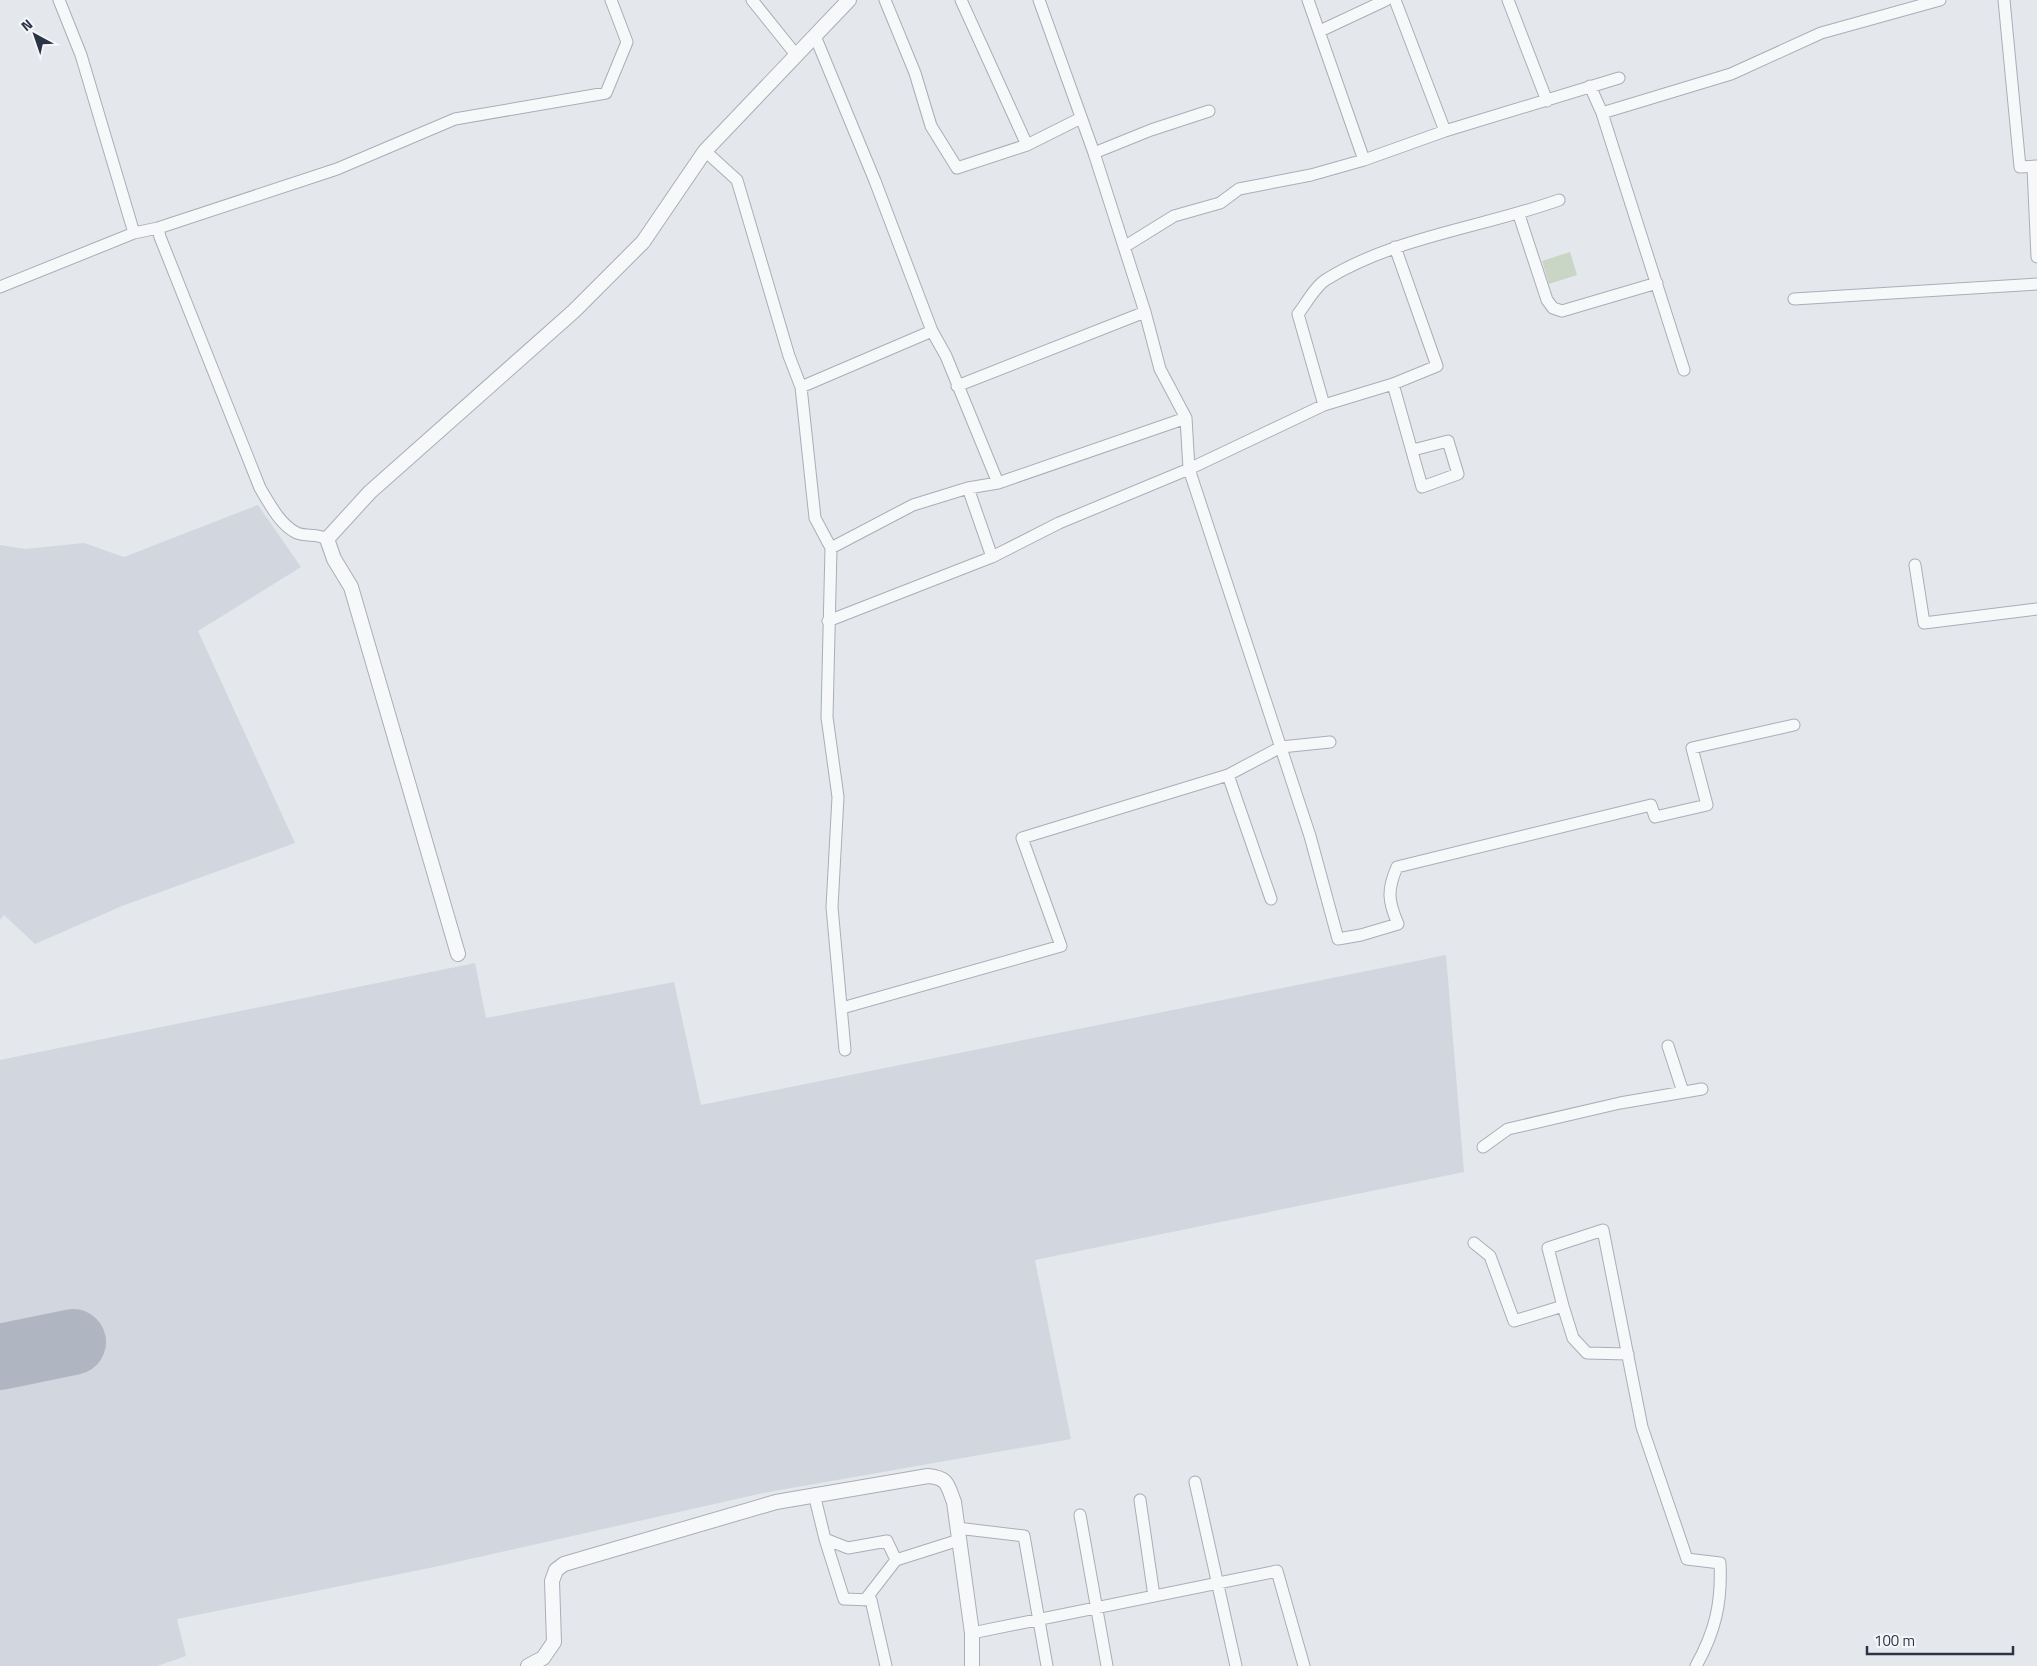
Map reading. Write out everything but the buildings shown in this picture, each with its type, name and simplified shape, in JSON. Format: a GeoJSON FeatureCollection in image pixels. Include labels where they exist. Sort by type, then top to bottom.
{"type":"FeatureCollection","features":[{"type":"Feature","properties":{"kind":"street"},"geometry":{"type":"LineString","coordinates":[[59,0],[81,55],[134,233]]}},
{"type":"Feature","properties":{"kind":"street"},"geometry":{"type":"LineString","coordinates":[[0,287],[134,233],[158,228],[337,169],[455,120],[606,93],[627,42],[611,0]]}},
{"type":"Feature","properties":{"kind":"street"},"geometry":{"type":"LineString","coordinates":[[752,0],[797,56]]}},
{"type":"Feature","properties":{"kind":"street"},"geometry":{"type":"LineString","coordinates":[[327,539],[377,485],[574,310],[643,242],[706,151],[849,0]]}},
{"type":"Feature","properties":{"kind":"street"},"geometry":{"type":"LineString","coordinates":[[885,0],[915,73],[931,126],[957,168],[1027,145],[1081,118]]}},
{"type":"Feature","properties":{"kind":"street"},"geometry":{"type":"LineString","coordinates":[[960,0],[1027,145]]}},
{"type":"Feature","properties":{"kind":"street"},"geometry":{"type":"LineString","coordinates":[[1039,0],[1094,153],[1145,312],[1160,369],[1186,418],[1190,469],[1310,836],[1338,939],[1361,935],[1398,924],[1391,908],[1389,885],[1397,867],[1651,805],[1655,817],[1707,805],[1692,748],[1794,725]]}},
{"type":"Feature","properties":{"kind":"street"},"geometry":{"type":"LineString","coordinates":[[1308,0],[1364,160]]}},
{"type":"Feature","properties":{"kind":"street"},"geometry":{"type":"LineString","coordinates":[[1320,31],[1386,0]]}},
{"type":"Feature","properties":{"kind":"street"},"geometry":{"type":"LineString","coordinates":[[1395,0],[1445,131]]}},
{"type":"Feature","properties":{"kind":"street"},"geometry":{"type":"LineString","coordinates":[[1508,0],[1547,101]]}},
{"type":"Feature","properties":{"kind":"street"},"geometry":{"type":"LineString","coordinates":[[1602,113],[1731,74],[1821,33],[1940,0]]}},
{"type":"Feature","properties":{"kind":"street"},"geometry":{"type":"LineString","coordinates":[[2004,0],[2020,167],[2035,166],[2037,256]]}},
{"type":"Feature","properties":{"kind":"street"},"geometry":{"type":"LineString","coordinates":[[815,36],[875,181],[932,331],[946,356],[998,483]]}},
{"type":"Feature","properties":{"kind":"street"},"geometry":{"type":"LineString","coordinates":[[1124,247],[1174,216],[1220,203],[1239,189],[1311,175],[1364,160],[1445,131],[1618,78]]}},
{"type":"Feature","properties":{"kind":"street"},"geometry":{"type":"LineString","coordinates":[[1590,86],[1602,113],[1684,370]]}},
{"type":"Feature","properties":{"kind":"street"},"geometry":{"type":"LineString","coordinates":[[1094,153],[1151,130],[1209,111]]}},
{"type":"Feature","properties":{"kind":"street"},"geometry":{"type":"LineString","coordinates":[[706,151],[737,180],[789,356],[802,387],[815,518],[831,548],[827,717],[838,797],[832,907],[845,1050]]}},
{"type":"Feature","properties":{"kind":"street"},"geometry":{"type":"LineString","coordinates":[[1324,405],[1298,314],[1325,280],[1394,247],[1519,215],[1559,200]]}},
{"type":"Feature","properties":{"kind":"street"},"geometry":{"type":"LineString","coordinates":[[1519,215],[1547,300],[1553,308],[1562,311],[1657,282]]}},
{"type":"Feature","properties":{"kind":"street"},"geometry":{"type":"LineString","coordinates":[[158,228],[260,488],[277,515],[297,533],[319,534],[327,539],[334,559],[352,587],[458,954]]}},
{"type":"Feature","properties":{"kind":"street"},"geometry":{"type":"LineString","coordinates":[[828,621],[992,557],[1059,523],[1190,469],[1324,405],[1393,384],[1437,366],[1394,247]]}},
{"type":"Feature","properties":{"kind":"street"},"geometry":{"type":"LineString","coordinates":[[1794,299],[2037,284]]}},
{"type":"Feature","properties":{"kind":"street"},"geometry":{"type":"LineString","coordinates":[[957,386],[1145,312]]}},
{"type":"Feature","properties":{"kind":"street"},"geometry":{"type":"LineString","coordinates":[[802,387],[932,331]]}},
{"type":"Feature","properties":{"kind":"street"},"geometry":{"type":"LineString","coordinates":[[1393,384],[1422,487],[1458,474],[1448,442],[1413,450]]}},
{"type":"Feature","properties":{"kind":"street"},"geometry":{"type":"LineString","coordinates":[[831,548],[913,506],[968,488],[998,483],[1186,418]]}},
{"type":"Feature","properties":{"kind":"street"},"geometry":{"type":"LineString","coordinates":[[968,488],[992,557]]}},
{"type":"Feature","properties":{"kind":"street"},"geometry":{"type":"LineString","coordinates":[[1915,565],[1924,623],[2037,609]]}},
{"type":"Feature","properties":{"kind":"street"},"geometry":{"type":"LineString","coordinates":[[842,1008],[1061,946],[1022,838],[1228,774],[1281,747],[1330,742]]}},
{"type":"Feature","properties":{"kind":"street"},"geometry":{"type":"LineString","coordinates":[[1228,774],[1271,899]]}},
{"type":"Feature","properties":{"kind":"street"},"geometry":{"type":"LineString","coordinates":[[1668,1046],[1683,1092]]}},
{"type":"Feature","properties":{"kind":"street"},"geometry":{"type":"LineString","coordinates":[[1483,1147],[1508,1130],[1620,1103],[1702,1089]]}},
{"type":"Feature","properties":{"kind":"street"},"geometry":{"type":"LineString","coordinates":[[1628,1354],[1587,1354],[1573,1338],[1548,1248],[1602,1230],[1628,1354],[1642,1427],[1687,1559],[1720,1563],[1721,1590],[1710,1641],[1696,1666]]}},
{"type":"Feature","properties":{"kind":"street"},"geometry":{"type":"LineString","coordinates":[[1474,1243],[1490,1256],[1514,1321],[1563,1306]]}},
{"type":"Feature","properties":{"kind":"street"},"geometry":{"type":"LineString","coordinates":[[528,1666],[543,1658],[554,1642],[552,1582],[556,1570],[564,1564],[776,1502],[928,1476],[941,1477],[947,1483],[954,1502],[972,1633],[972,1666]]}},
{"type":"Feature","properties":{"kind":"street"},"geometry":{"type":"LineString","coordinates":[[1195,1482],[1236,1666]]}},
{"type":"Feature","properties":{"kind":"street"},"geometry":{"type":"LineString","coordinates":[[814,1494],[825,1539],[844,1599],[871,1600],[886,1666]]}},
{"type":"Feature","properties":{"kind":"street"},"geometry":{"type":"LineString","coordinates":[[1140,1500],[1154,1596]]}},
{"type":"Feature","properties":{"kind":"street"},"geometry":{"type":"LineString","coordinates":[[1080,1515],[1107,1666]]}},
{"type":"Feature","properties":{"kind":"street"},"geometry":{"type":"LineString","coordinates":[[865,1600],[896,1560],[958,1534],[1024,1536],[1048,1666]]}},
{"type":"Feature","properties":{"kind":"street"},"geometry":{"type":"LineString","coordinates":[[825,1539],[848,1548],[888,1541],[896,1560]]}},
{"type":"Feature","properties":{"kind":"street"},"geometry":{"type":"LineString","coordinates":[[972,1633],[1276,1572],[1304,1666]]}},
{"type":"Feature","properties":{"kind":"shaded area"},"geometry":{"type":"Polygon","coordinates":[[[258,505],[301,567],[198,631],[295,843],[122,906],[35,944],[4,915],[0,920],[0,545],[25,549],[84,543],[124,557],[258,505]]]}},
{"type":"Feature","properties":{"kind":"shaded area"},"geometry":{"type":"Polygon","coordinates":[[[1446,955],[1464,1172],[1035,1260],[1071,1439],[763,1493],[439,1566],[177,1619],[186,1656],[157,1666],[0,1666],[0,1060],[475,963],[486,1018],[674,982],[701,1105],[1446,955]]]}},
{"type":"Feature","properties":{"kind":"green space"},"geometry":{"type":"Polygon","coordinates":[[[1570,252],[1577,275],[1549,284],[1542,261],[1570,252]]]}},
{"type":"Feature","properties":{"kind":"runway"},"geometry":{"type":"LineString","coordinates":[[0,1357],[73,1342]]}}]}
